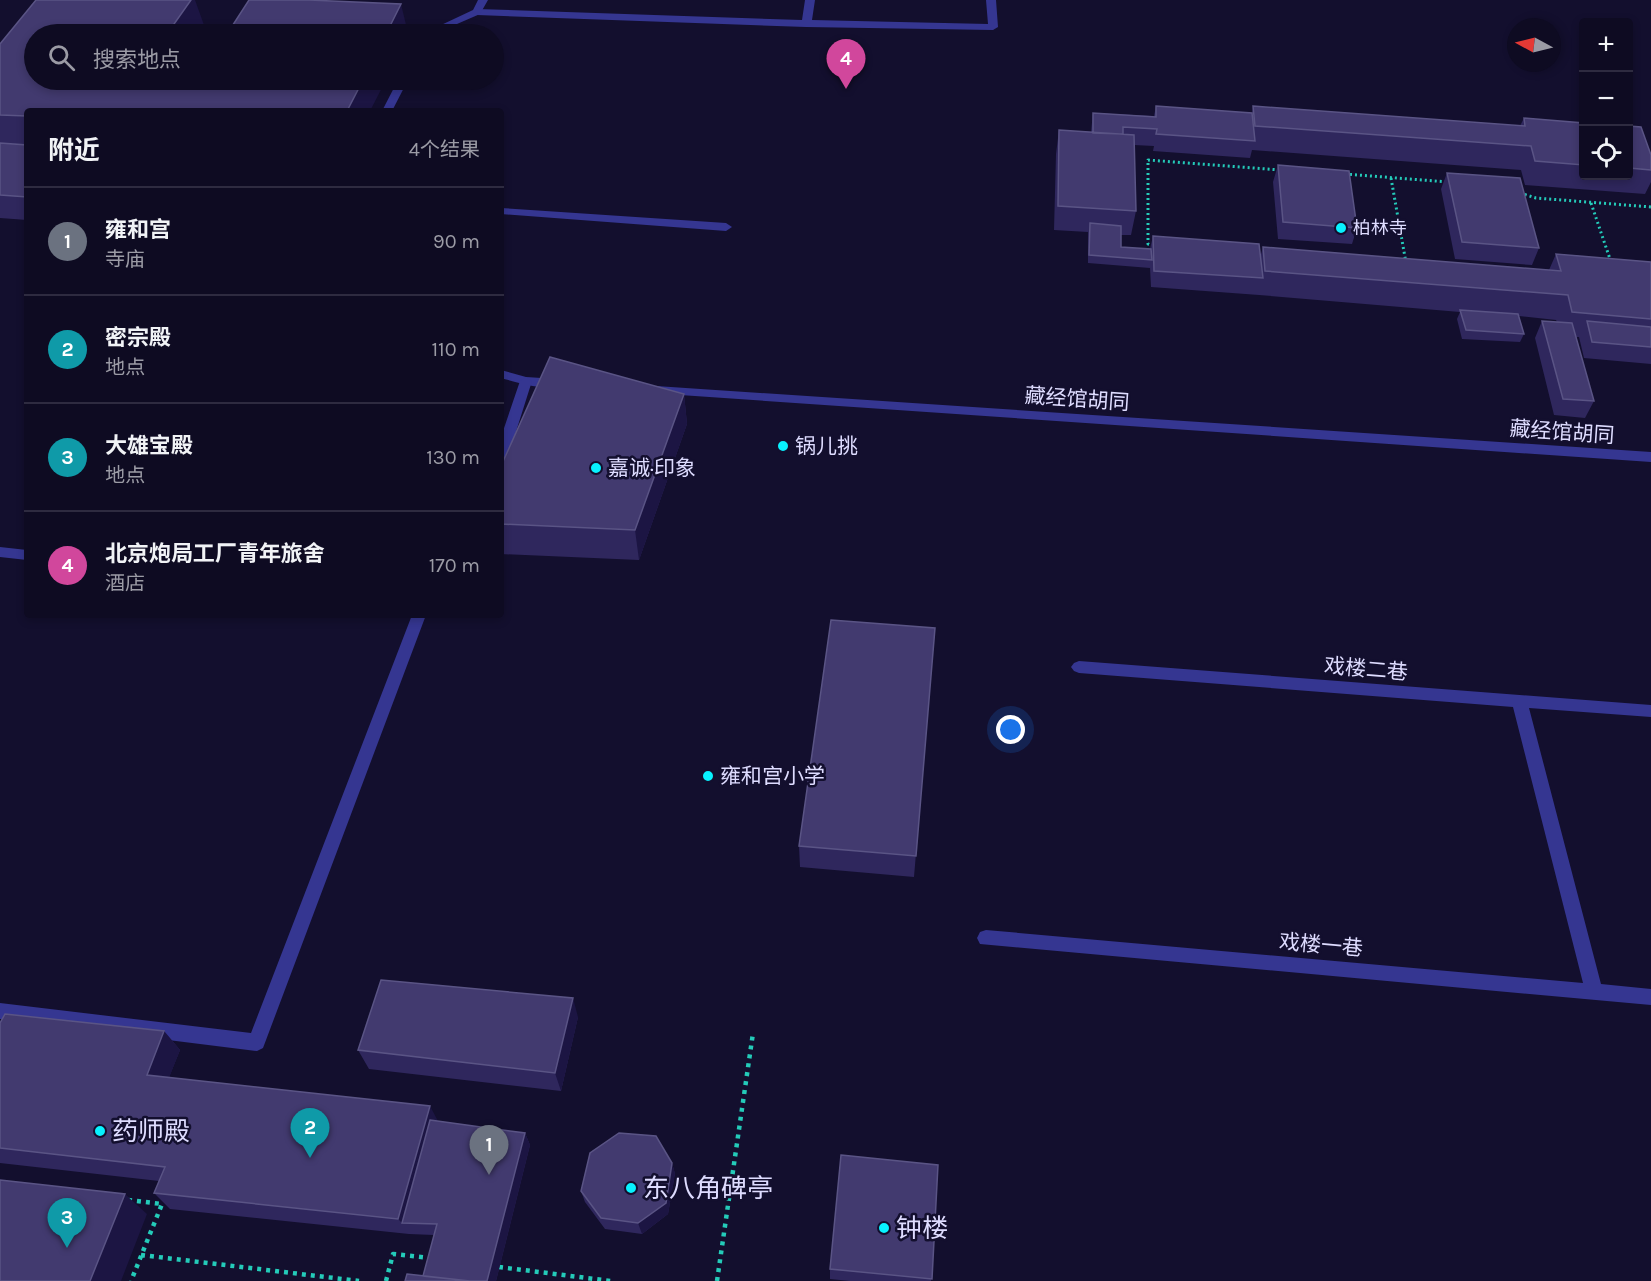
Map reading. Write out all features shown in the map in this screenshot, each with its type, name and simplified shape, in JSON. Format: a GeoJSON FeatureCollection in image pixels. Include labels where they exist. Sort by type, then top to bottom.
{"type":"FeatureCollection","features":[{"type":"Feature","properties":{"kind":"street"},"geometry":{"type":"LineString","coordinates":[[477,12],[483,0]]}},
{"type":"Feature","properties":{"kind":"street"},"geometry":{"type":"LineString","coordinates":[[806,24],[810,0]]}},
{"type":"Feature","properties":{"kind":"street"},"geometry":{"type":"LineString","coordinates":[[450,24],[477,12],[806,24],[993,27],[991,0]]}},
{"type":"Feature","properties":{"kind":"street"},"geometry":{"type":"LineString","coordinates":[[389,108],[398,90]]}},
{"type":"Feature","properties":{"kind":"street"},"geometry":{"type":"LineString","coordinates":[[504,211],[726,227]]}},
{"type":"Feature","properties":{"kind":"street"},"geometry":{"type":"LineString","coordinates":[[504,375],[526,381],[574,384]]}},
{"type":"Feature","properties":{"kind":"street"},"geometry":{"type":"LineString","coordinates":[[504,448],[526,381]]}},
{"type":"Feature","properties":{"kind":"street","name":"藏经馆胡同"},"geometry":{"type":"LineString","coordinates":[[645,389],[1651,457]]}},
{"type":"Feature","properties":{"kind":"street"},"geometry":{"type":"LineString","coordinates":[[0,552],[24,555]]}},
{"type":"Feature","properties":{"kind":"street"},"geometry":{"type":"LineString","coordinates":[[0,1011],[257,1042],[419,618]]}},
{"type":"Feature","properties":{"kind":"street","name":"戏楼二巷"},"geometry":{"type":"LineString","coordinates":[[1079,667],[1651,711]]}},
{"type":"Feature","properties":{"kind":"street"},"geometry":{"type":"LineString","coordinates":[[1520,702],[1594,992]]}},
{"type":"Feature","properties":{"kind":"street","name":"戏楼一巷"},"geometry":{"type":"LineString","coordinates":[[986,938],[1651,997]]}},
{"type":"Feature","properties":{"kind":"path"},"geometry":{"type":"LineString","coordinates":[[1159,245],[1148,244],[1148,160],[1287,170]]}},
{"type":"Feature","properties":{"kind":"path"},"geometry":{"type":"LineString","coordinates":[[1345,174],[1458,182]]}},
{"type":"Feature","properties":{"kind":"path"},"geometry":{"type":"LineString","coordinates":[[1392,178],[1407,267]]}},
{"type":"Feature","properties":{"kind":"path"},"geometry":{"type":"LineString","coordinates":[[1514,192],[1536,198],[1651,207]]}},
{"type":"Feature","properties":{"kind":"path"},"geometry":{"type":"LineString","coordinates":[[1591,202],[1614,272]]}},
{"type":"Feature","properties":{"kind":"path"},"geometry":{"type":"LineString","coordinates":[[717,1281],[753,1033]]}},
{"type":"Feature","properties":{"kind":"path"},"geometry":{"type":"LineString","coordinates":[[115,1198],[162,1204],[132,1281]]}},
{"type":"Feature","properties":{"kind":"path"},"geometry":{"type":"LineString","coordinates":[[386,1281],[393,1254],[437,1258]]}},
{"type":"Feature","properties":{"kind":"path"},"geometry":{"type":"LineString","coordinates":[[141,1255],[359,1281]]}},
{"type":"Feature","properties":{"kind":"path"},"geometry":{"type":"LineString","coordinates":[[499,1267],[611,1281]]}},
{"type":"Feature","properties":{"kind":"building"},"geometry":{"type":"Polygon","coordinates":[[[36,0],[191,0],[174,24],[24,24],[24,90],[358,90],[349,108],[24,108],[24,116],[0,115],[0,44],[36,0]]]}},
{"type":"Feature","properties":{"kind":"building"},"geometry":{"type":"Polygon","coordinates":[[[249,0],[401,4],[391,24],[233,24],[249,0]]]}},
{"type":"Feature","properties":{"kind":"building"},"geometry":{"type":"Polygon","coordinates":[[[1156,106],[1252,113],[1255,141],[1156,134],[1157,129],[1123,127],[1123,134],[1093,133],[1093,113],[1156,117],[1156,106]]]}},
{"type":"Feature","properties":{"kind":"building"},"geometry":{"type":"Polygon","coordinates":[[[1253,106],[1525,126],[1524,118],[1579,123],[1579,165],[1535,161],[1531,146],[1255,126],[1253,106]]]}},
{"type":"Feature","properties":{"kind":"building"},"geometry":{"type":"Polygon","coordinates":[[[1633,126],[1641,127],[1651,155],[1651,170],[1633,168],[1633,126]]]}},
{"type":"Feature","properties":{"kind":"building"},"geometry":{"type":"Polygon","coordinates":[[[1059,130],[1134,135],[1136,211],[1058,206],[1059,130]]]}},
{"type":"Feature","properties":{"kind":"building"},"geometry":{"type":"Polygon","coordinates":[[[0,143],[24,145],[24,197],[0,195],[0,143]]]}},
{"type":"Feature","properties":{"kind":"building"},"geometry":{"type":"Polygon","coordinates":[[[1278,165],[1349,171],[1357,228],[1283,222],[1278,165]]]}},
{"type":"Feature","properties":{"kind":"building"},"geometry":{"type":"Polygon","coordinates":[[[1447,173],[1520,178],[1539,248],[1462,242],[1447,173]]]}},
{"type":"Feature","properties":{"kind":"building"},"geometry":{"type":"Polygon","coordinates":[[[1090,223],[1121,226],[1121,247],[1151,249],[1152,260],[1089,255],[1090,223]]]}},
{"type":"Feature","properties":{"kind":"building"},"geometry":{"type":"Polygon","coordinates":[[[1153,236],[1259,244],[1263,278],[1154,271],[1153,236]]]}},
{"type":"Feature","properties":{"kind":"building"},"geometry":{"type":"Polygon","coordinates":[[[1263,247],[1561,271],[1556,254],[1651,262],[1651,319],[1572,312],[1568,295],[1265,271],[1263,247]]]}},
{"type":"Feature","properties":{"kind":"building"},"geometry":{"type":"Polygon","coordinates":[[[1460,310],[1518,314],[1524,334],[1466,330],[1460,310]]]}},
{"type":"Feature","properties":{"kind":"building"},"geometry":{"type":"Polygon","coordinates":[[[1542,321],[1572,323],[1594,401],[1563,399],[1542,321]]]}},
{"type":"Feature","properties":{"kind":"building"},"geometry":{"type":"Polygon","coordinates":[[[1587,321],[1651,327],[1651,347],[1592,342],[1587,321]]]}},
{"type":"Feature","properties":{"kind":"building","name":"嘉诚·印象"},"geometry":{"type":"Polygon","coordinates":[[[550,357],[684,394],[635,530],[504,524],[504,459],[550,357]]]}},
{"type":"Feature","properties":{"kind":"building"},"geometry":{"type":"Polygon","coordinates":[[[831,620],[935,628],[916,856],[799,846],[831,620]]]}},
{"type":"Feature","properties":{"kind":"building"},"geometry":{"type":"Polygon","coordinates":[[[381,980],[573,998],[555,1073],[358,1050],[381,980]]]}},
{"type":"Feature","properties":{"kind":"building"},"geometry":{"type":"Polygon","coordinates":[[[5,1014],[164,1031],[147,1075],[430,1106],[398,1219],[154,1193],[165,1167],[0,1148],[0,1023],[5,1014]]]}},
{"type":"Feature","properties":{"kind":"building"},"geometry":{"type":"Polygon","coordinates":[[[430,1120],[525,1133],[487,1281],[423,1276],[437,1224],[402,1223],[430,1120]]]}},
{"type":"Feature","properties":{"kind":"building","name":"东八角碑亭"},"geometry":{"type":"Polygon","coordinates":[[[619,1133],[656,1136],[672,1163],[666,1203],[638,1223],[601,1218],[581,1191],[590,1153],[619,1133]]]}},
{"type":"Feature","properties":{"kind":"building","name":"钟楼"},"geometry":{"type":"Polygon","coordinates":[[[841,1155],[938,1165],[932,1279],[830,1269],[841,1155]]]}},
{"type":"Feature","properties":{"kind":"building"},"geometry":{"type":"Polygon","coordinates":[[[0,1180],[125,1194],[90,1281],[0,1281],[0,1180]]]}},
{"type":"Feature","properties":{"kind":"building"},"geometry":{"type":"Polygon","coordinates":[[[407,1274],[470,1281],[405,1281],[407,1274]]]}},
{"type":"Feature","properties":{"kind":"place","name":"北京炮局工厂青年旅舍"},"geometry":{"type":"Point","coordinates":[846,89]}},
{"type":"Feature","properties":{"kind":"place","name":"柏林寺"},"geometry":{"type":"Point","coordinates":[1341,228]}},
{"type":"Feature","properties":{"kind":"place","name":"锅儿挑"},"geometry":{"type":"Point","coordinates":[783,446]}},
{"type":"Feature","properties":{"kind":"place","name":"嘉诚·印象"},"geometry":{"type":"Point","coordinates":[596,468]}},
{"type":"Feature","properties":{"kind":"place","name":"雍和宫小学"},"geometry":{"type":"Point","coordinates":[708,776]}},
{"type":"Feature","properties":{"kind":"place","name":"药师殿"},"geometry":{"type":"Point","coordinates":[100,1131]}},
{"type":"Feature","properties":{"kind":"place","name":"密宗殿"},"geometry":{"type":"Point","coordinates":[310,1158]}},
{"type":"Feature","properties":{"kind":"place","name":"雍和宫"},"geometry":{"type":"Point","coordinates":[489,1175]}},
{"type":"Feature","properties":{"kind":"place","name":"东八角碑亭"},"geometry":{"type":"Point","coordinates":[631,1188]}},
{"type":"Feature","properties":{"kind":"place","name":"钟楼"},"geometry":{"type":"Point","coordinates":[884,1228]}},
{"type":"Feature","properties":{"kind":"place","name":"大雄宝殿"},"geometry":{"type":"Point","coordinates":[67,1248]}}]}
